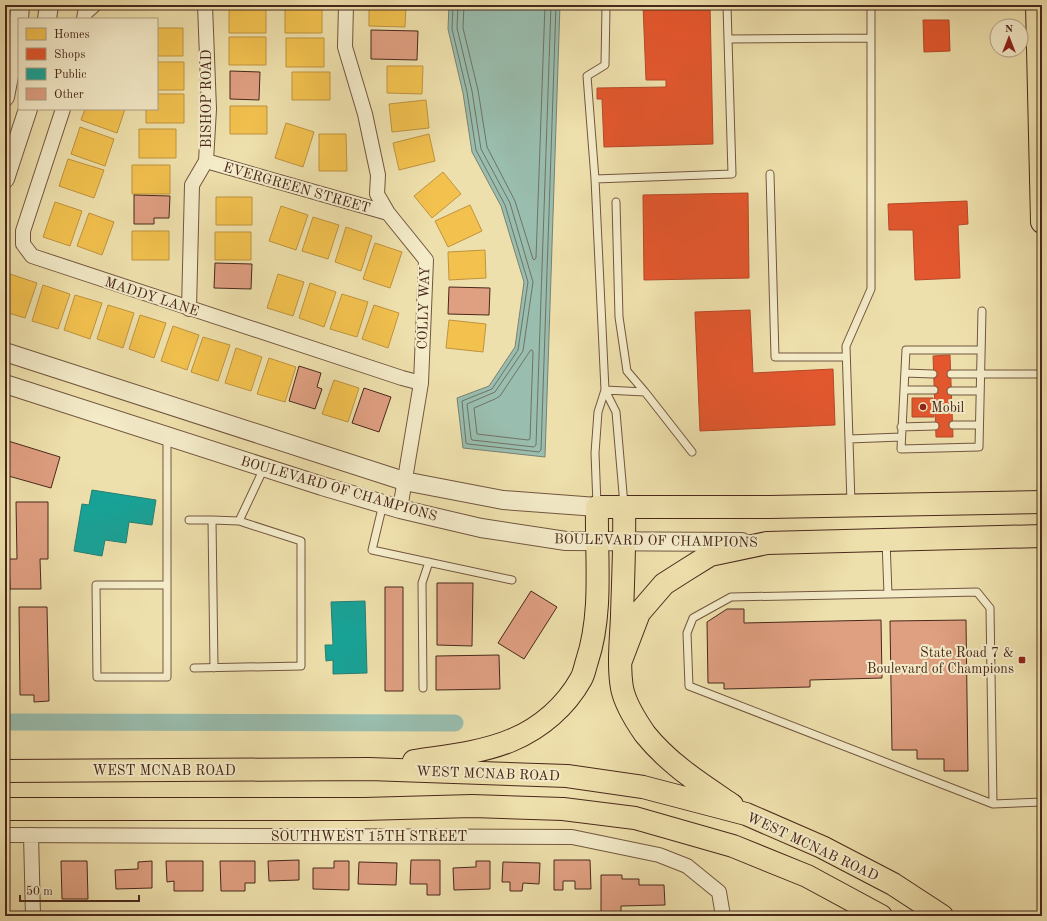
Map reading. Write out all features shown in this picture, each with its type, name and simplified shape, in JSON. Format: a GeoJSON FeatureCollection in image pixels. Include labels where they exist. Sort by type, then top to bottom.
{"type":"FeatureCollection","features":[{"type":"Feature","properties":{"kind":"main road"},"geometry":{"type":"LineString","coordinates":[[1037,5],[1042,222]]}},
{"type":"Feature","properties":{"kind":"main road","name":"BOULEVARD OF CHAMPIONS"},"geometry":{"type":"LineString","coordinates":[[597,507],[769,507],[1042,502]]}},
{"type":"Feature","properties":{"kind":"main road"},"geometry":{"type":"LineString","coordinates":[[369,769],[474,751],[512,740],[542,723],[563,704],[582,678],[592,646],[597,613],[597,507]]}},
{"type":"Feature","properties":{"kind":"main road"},"geometry":{"type":"LineString","coordinates":[[624,507],[625,542],[620,663],[622,689],[630,709],[645,734],[667,758],[746,814]]}},
{"type":"Feature","properties":{"kind":"main road","name":"BOULEVARD OF CHAMPIONS"},"geometry":{"type":"LineString","coordinates":[[767,542],[1042,536]]}},
{"type":"Feature","properties":{"kind":"main road"},"geometry":{"type":"LineString","coordinates":[[620,663],[639,614],[664,584],[710,555],[767,542]]}},
{"type":"Feature","properties":{"kind":"main road","name":"WEST MCNAB ROAD"},"geometry":{"type":"LineString","coordinates":[[5,771],[369,769],[567,776],[643,787],[746,814],[822,847],[893,884],[942,916]]}},
{"type":"Feature","properties":{"kind":"main road"},"geometry":{"type":"LineString","coordinates":[[5,809],[364,809],[472,806],[563,809],[635,818],[733,846],[807,876],[881,916]]}},
{"type":"Feature","properties":{"kind":"street"},"geometry":{"type":"LineString","coordinates":[[19,18],[20,5]]}},
{"type":"Feature","properties":{"kind":"street"},"geometry":{"type":"LineString","coordinates":[[47,18],[49,5]]}},
{"type":"Feature","properties":{"kind":"street"},"geometry":{"type":"LineString","coordinates":[[84,18],[85,13],[94,5]]}},
{"type":"Feature","properties":{"kind":"street","name":"BISHOP ROAD"},"geometry":{"type":"LineString","coordinates":[[189,309],[192,185],[206,161],[209,109],[205,5]]}},
{"type":"Feature","properties":{"kind":"street","name":"COLLY WAY"},"geometry":{"type":"LineString","coordinates":[[346,5],[345,47],[365,114],[378,176],[377,194],[388,213],[426,260],[421,383],[400,509]]}},
{"type":"Feature","properties":{"kind":"street"},"geometry":{"type":"LineString","coordinates":[[5,97],[18,28]]}},
{"type":"Feature","properties":{"kind":"street"},"geometry":{"type":"LineString","coordinates":[[5,179],[28,110]]}},
{"type":"Feature","properties":{"kind":"street","name":"MADDY LANE"},"geometry":{"type":"LineString","coordinates":[[63,110],[23,231],[23,244],[32,256],[189,309],[421,383]]}},
{"type":"Feature","properties":{"kind":"street","name":"EVERGREEN STREET"},"geometry":{"type":"LineString","coordinates":[[206,161],[388,213]]}},
{"type":"Feature","properties":{"kind":"street","name":"BOULEVARD OF CHAMPIONS"},"geometry":{"type":"LineString","coordinates":[[5,352],[404,481],[503,500],[597,507]]}},
{"type":"Feature","properties":{"kind":"street","name":"BOULEVARD OF CHAMPIONS"},"geometry":{"type":"LineString","coordinates":[[5,384],[383,504],[481,528],[566,541],[767,542]]}},
{"type":"Feature","properties":{"kind":"street","name":"SOUTHWEST 15TH STREET"},"geometry":{"type":"LineString","coordinates":[[5,835],[572,837],[659,855],[687,866],[719,892],[723,916]]}},
{"type":"Feature","properties":{"kind":"street"},"geometry":{"type":"LineString","coordinates":[[31,835],[33,916]]}},
{"type":"Feature","properties":{"kind":"lane"},"geometry":{"type":"LineString","coordinates":[[597,507],[596,453],[598,412],[605,390],[595,179],[587,76],[605,65],[606,5]]}},
{"type":"Feature","properties":{"kind":"lane"},"geometry":{"type":"LineString","coordinates":[[595,179],[732,174],[727,5],[739,5]]}},
{"type":"Feature","properties":{"kind":"lane"},"geometry":{"type":"LineString","coordinates":[[851,506],[846,346],[871,289],[871,5]]}},
{"type":"Feature","properties":{"kind":"lane"},"geometry":{"type":"LineString","coordinates":[[728,39],[871,38]]}},
{"type":"Feature","properties":{"kind":"lane"},"geometry":{"type":"LineString","coordinates":[[770,174],[775,357],[846,357]]}},
{"type":"Feature","properties":{"kind":"lane"},"geometry":{"type":"LineString","coordinates":[[616,202],[619,317],[627,372],[645,392],[692,452]]}},
{"type":"Feature","properties":{"kind":"lane"},"geometry":{"type":"LineString","coordinates":[[981,350],[906,350],[901,449],[979,447],[982,311]]}},
{"type":"Feature","properties":{"kind":"lane"},"geometry":{"type":"LineString","coordinates":[[905,373],[933,374]]}},
{"type":"Feature","properties":{"kind":"lane"},"geometry":{"type":"LineString","coordinates":[[951,374],[1042,374]]}},
{"type":"Feature","properties":{"kind":"lane"},"geometry":{"type":"LineString","coordinates":[[605,390],[645,392]]}},
{"type":"Feature","properties":{"kind":"lane"},"geometry":{"type":"LineString","coordinates":[[605,390],[616,412],[624,507]]}},
{"type":"Feature","properties":{"kind":"lane"},"geometry":{"type":"LineString","coordinates":[[904,390],[934,390]]}},
{"type":"Feature","properties":{"kind":"lane"},"geometry":{"type":"LineString","coordinates":[[951,391],[980,391]]}},
{"type":"Feature","properties":{"kind":"lane"},"geometry":{"type":"LineString","coordinates":[[953,425],[979,425]]}},
{"type":"Feature","properties":{"kind":"lane"},"geometry":{"type":"LineString","coordinates":[[901,427],[935,426]]}},
{"type":"Feature","properties":{"kind":"lane"},"geometry":{"type":"LineString","coordinates":[[167,436],[167,585],[167,677],[97,677],[96,585],[167,585]]}},
{"type":"Feature","properties":{"kind":"lane"},"geometry":{"type":"LineString","coordinates":[[849,439],[901,437]]}},
{"type":"Feature","properties":{"kind":"lane"},"geometry":{"type":"LineString","coordinates":[[239,521],[264,467]]}},
{"type":"Feature","properties":{"kind":"lane"},"geometry":{"type":"LineString","coordinates":[[383,504],[372,550],[512,580]]}},
{"type":"Feature","properties":{"kind":"lane"},"geometry":{"type":"LineString","coordinates":[[189,520],[239,521],[301,541],[301,666],[194,668]]}},
{"type":"Feature","properties":{"kind":"lane"},"geometry":{"type":"LineString","coordinates":[[212,520],[214,668]]}},
{"type":"Feature","properties":{"kind":"lane"},"geometry":{"type":"LineString","coordinates":[[886,539],[888,594]]}},
{"type":"Feature","properties":{"kind":"lane"},"geometry":{"type":"LineString","coordinates":[[423,688],[422,583],[429,562]]}},
{"type":"Feature","properties":{"kind":"lane"},"geometry":{"type":"LineString","coordinates":[[993,804],[990,608],[977,592],[731,597],[693,618],[687,633],[689,686],[993,804],[1042,802]]}},
{"type":"Feature","properties":{"kind":"water"},"geometry":{"type":"Polygon","coordinates":[[[449,5],[560,5],[545,457],[463,448],[457,398],[489,386],[515,347],[524,282],[501,206],[472,152],[463,93],[448,29],[449,5]]]}},
{"type":"Feature","properties":{"kind":"building: Homes"},"geometry":{"type":"Polygon","coordinates":[[[229,5],[266,5],[266,33],[229,33],[229,5]]]}},
{"type":"Feature","properties":{"kind":"building: Homes"},"geometry":{"type":"Polygon","coordinates":[[[285,5],[322,5],[322,33],[285,33],[285,5]]]}},
{"type":"Feature","properties":{"kind":"building: Homes"},"geometry":{"type":"Polygon","coordinates":[[[369,5],[406,5],[405,27],[369,26],[369,5]]]}},
{"type":"Feature","properties":{"kind":"building: Homes"},"geometry":{"type":"Polygon","coordinates":[[[158,28],[183,28],[183,56],[158,56],[158,28]]]}},
{"type":"Feature","properties":{"kind":"building: Homes"},"geometry":{"type":"Polygon","coordinates":[[[229,37],[266,37],[266,65],[229,65],[229,37]]]}},
{"type":"Feature","properties":{"kind":"building: Homes"},"geometry":{"type":"Polygon","coordinates":[[[286,38],[324,38],[324,67],[286,67],[286,38]]]}},
{"type":"Feature","properties":{"kind":"building: Homes"},"geometry":{"type":"Polygon","coordinates":[[[158,62],[184,62],[184,90],[158,90],[158,62]]]}},
{"type":"Feature","properties":{"kind":"building: Homes"},"geometry":{"type":"Polygon","coordinates":[[[387,66],[423,66],[422,94],[387,93],[387,66]]]}},
{"type":"Feature","properties":{"kind":"building: Homes"},"geometry":{"type":"Polygon","coordinates":[[[292,72],[330,72],[330,100],[292,100],[292,72]]]}},
{"type":"Feature","properties":{"kind":"building: Homes"},"geometry":{"type":"Polygon","coordinates":[[[158,94],[184,94],[184,123],[146,123],[146,110],[158,110],[158,94]]]}},
{"type":"Feature","properties":{"kind":"building: Homes"},"geometry":{"type":"Polygon","coordinates":[[[426,100],[429,128],[392,132],[389,104],[426,100]]]}},
{"type":"Feature","properties":{"kind":"building: Homes"},"geometry":{"type":"Polygon","coordinates":[[[230,106],[267,106],[267,134],[230,134],[230,106]]]}},
{"type":"Feature","properties":{"kind":"building: Homes"},"geometry":{"type":"Polygon","coordinates":[[[85,110],[125,110],[117,133],[81,120],[85,110]]]}},
{"type":"Feature","properties":{"kind":"building: Homes"},"geometry":{"type":"Polygon","coordinates":[[[286,123],[314,132],[303,167],[275,158],[286,123]]]}},
{"type":"Feature","properties":{"kind":"building: Homes"},"geometry":{"type":"Polygon","coordinates":[[[80,127],[114,139],[105,166],[71,154],[80,127]]]}},
{"type":"Feature","properties":{"kind":"building: Homes"},"geometry":{"type":"Polygon","coordinates":[[[139,129],[176,129],[176,158],[139,158],[139,129]]]}},
{"type":"Feature","properties":{"kind":"building: Homes"},"geometry":{"type":"Polygon","coordinates":[[[319,134],[346,134],[347,171],[319,171],[319,134]]]}},
{"type":"Feature","properties":{"kind":"building: Homes"},"geometry":{"type":"Polygon","coordinates":[[[429,134],[435,161],[399,170],[393,143],[429,134]]]}},
{"type":"Feature","properties":{"kind":"building: Homes"},"geometry":{"type":"Polygon","coordinates":[[[68,159],[104,170],[94,198],[59,186],[68,159]]]}},
{"type":"Feature","properties":{"kind":"building: Homes"},"geometry":{"type":"Polygon","coordinates":[[[132,165],[170,165],[170,194],[132,194],[132,165]]]}},
{"type":"Feature","properties":{"kind":"building: Homes"},"geometry":{"type":"Polygon","coordinates":[[[443,172],[461,194],[432,218],[414,196],[443,172]]]}},
{"type":"Feature","properties":{"kind":"building: Homes"},"geometry":{"type":"Polygon","coordinates":[[[216,197],[252,197],[252,225],[216,225],[216,197]]]}},
{"type":"Feature","properties":{"kind":"building: Homes"},"geometry":{"type":"Polygon","coordinates":[[[55,202],[82,211],[70,246],[43,237],[55,202]]]}},
{"type":"Feature","properties":{"kind":"building: Homes"},"geometry":{"type":"Polygon","coordinates":[[[470,205],[482,231],[448,247],[435,221],[470,205]]]}},
{"type":"Feature","properties":{"kind":"building: Homes"},"geometry":{"type":"Polygon","coordinates":[[[281,206],[308,215],[296,250],[269,241],[281,206]]]}},
{"type":"Feature","properties":{"kind":"building: Homes"},"geometry":{"type":"Polygon","coordinates":[[[89,213],[114,222],[102,255],[77,246],[89,213]]]}},
{"type":"Feature","properties":{"kind":"building: Homes"},"geometry":{"type":"Polygon","coordinates":[[[313,217],[339,225],[328,259],[302,251],[313,217]]]}},
{"type":"Feature","properties":{"kind":"building: Homes"},"geometry":{"type":"Polygon","coordinates":[[[346,227],[372,236],[361,271],[335,262],[346,227]]]}},
{"type":"Feature","properties":{"kind":"building: Homes"},"geometry":{"type":"Polygon","coordinates":[[[132,231],[169,231],[169,260],[132,260],[132,231]]]}},
{"type":"Feature","properties":{"kind":"building: Homes"},"geometry":{"type":"Polygon","coordinates":[[[215,232],[251,232],[251,260],[215,260],[215,232]]]}},
{"type":"Feature","properties":{"kind":"building: Homes"},"geometry":{"type":"Polygon","coordinates":[[[375,243],[402,252],[390,288],[363,279],[375,243]]]}},
{"type":"Feature","properties":{"kind":"building: Homes"},"geometry":{"type":"Polygon","coordinates":[[[485,250],[486,278],[449,280],[448,252],[485,250]]]}},
{"type":"Feature","properties":{"kind":"building: Homes"},"geometry":{"type":"Polygon","coordinates":[[[10,274],[37,283],[25,318],[5,312],[5,289],[10,274]]]}},
{"type":"Feature","properties":{"kind":"building: Homes"},"geometry":{"type":"Polygon","coordinates":[[[278,274],[304,282],[293,316],[267,308],[278,274]]]}},
{"type":"Feature","properties":{"kind":"building: Homes"},"geometry":{"type":"Polygon","coordinates":[[[310,283],[336,292],[324,327],[299,318],[310,283]]]}},
{"type":"Feature","properties":{"kind":"building: Homes"},"geometry":{"type":"Polygon","coordinates":[[[43,285],[70,294],[58,329],[32,321],[43,285]]]}},
{"type":"Feature","properties":{"kind":"building: Homes"},"geometry":{"type":"Polygon","coordinates":[[[342,294],[368,302],[357,337],[330,329],[342,294]]]}},
{"type":"Feature","properties":{"kind":"building: Homes"},"geometry":{"type":"Polygon","coordinates":[[[75,295],[102,303],[90,339],[64,330],[75,295]]]}},
{"type":"Feature","properties":{"kind":"building: Homes"},"geometry":{"type":"Polygon","coordinates":[[[108,305],[134,313],[123,348],[97,339],[108,305]]]}},
{"type":"Feature","properties":{"kind":"building: Homes"},"geometry":{"type":"Polygon","coordinates":[[[374,305],[399,313],[388,348],[362,339],[374,305]]]}},
{"type":"Feature","properties":{"kind":"building: Homes"},"geometry":{"type":"Polygon","coordinates":[[[140,315],[166,323],[154,358],[129,349],[140,315]]]}},
{"type":"Feature","properties":{"kind":"building: Homes"},"geometry":{"type":"Polygon","coordinates":[[[449,320],[486,324],[483,352],[446,348],[449,320]]]}},
{"type":"Feature","properties":{"kind":"building: Homes"},"geometry":{"type":"Polygon","coordinates":[[[173,326],[199,335],[187,370],[161,361],[173,326]]]}},
{"type":"Feature","properties":{"kind":"building: Homes"},"geometry":{"type":"Polygon","coordinates":[[[203,337],[230,345],[218,381],[191,372],[203,337]]]}},
{"type":"Feature","properties":{"kind":"building: Homes"},"geometry":{"type":"Polygon","coordinates":[[[236,348],[262,357],[251,391],[225,383],[236,348]]]}},
{"type":"Feature","properties":{"kind":"building: Homes"},"geometry":{"type":"Polygon","coordinates":[[[269,358],[296,367],[285,402],[257,394],[269,358]]]}},
{"type":"Feature","properties":{"kind":"building: Homes"},"geometry":{"type":"Polygon","coordinates":[[[334,380],[359,388],[348,422],[322,414],[334,380]]]}},
{"type":"Feature","properties":{"kind":"building: Shops"},"geometry":{"type":"Polygon","coordinates":[[[643,5],[710,5],[713,144],[604,147],[602,99],[597,99],[597,88],[666,87],[666,80],[646,80],[643,5]]]}},
{"type":"Feature","properties":{"kind":"building: Shops"},"geometry":{"type":"Polygon","coordinates":[[[923,20],[949,20],[950,51],[924,52],[923,20]]]}},
{"type":"Feature","properties":{"kind":"building: Shops"},"geometry":{"type":"Polygon","coordinates":[[[748,193],[749,278],[644,280],[643,195],[748,193]]]}},
{"type":"Feature","properties":{"kind":"building: Shops"},"geometry":{"type":"Polygon","coordinates":[[[967,201],[968,224],[958,225],[960,278],[915,280],[913,230],[889,230],[888,204],[967,201]]]}},
{"type":"Feature","properties":{"kind":"building: Shops"},"geometry":{"type":"Polygon","coordinates":[[[750,310],[753,373],[833,369],[835,425],[700,431],[695,312],[750,310]]]}},
{"type":"Feature","properties":{"kind":"building: Shops"},"geometry":{"type":"Polygon","coordinates":[[[950,355],[953,437],[936,437],[933,356],[950,355]]]}},
{"type":"Feature","properties":{"kind":"building: Shops","name":"Mobil"},"geometry":{"type":"Polygon","coordinates":[[[912,398],[933,398],[934,417],[912,417],[912,398]]]}},
{"type":"Feature","properties":{"kind":"building: Public"},"geometry":{"type":"Polygon","coordinates":[[[92,490],[156,500],[152,525],[129,522],[126,543],[105,540],[102,556],[74,551],[82,504],[89,505],[92,490]]]}},
{"type":"Feature","properties":{"kind":"building: Public"},"geometry":{"type":"Polygon","coordinates":[[[365,601],[367,673],[333,674],[333,660],[326,661],[325,645],[333,645],[331,602],[365,601]]]}},
{"type":"Feature","properties":{"kind":"building: Other"},"geometry":{"type":"Polygon","coordinates":[[[371,30],[418,31],[417,60],[371,59],[371,30]]]}},
{"type":"Feature","properties":{"kind":"building: Other"},"geometry":{"type":"Polygon","coordinates":[[[230,71],[260,72],[259,100],[230,99],[230,71]]]}},
{"type":"Feature","properties":{"kind":"building: Other"},"geometry":{"type":"Polygon","coordinates":[[[134,195],[170,196],[169,218],[154,218],[154,224],[134,224],[134,195]]]}},
{"type":"Feature","properties":{"kind":"building: Other"},"geometry":{"type":"Polygon","coordinates":[[[215,263],[252,264],[251,289],[214,288],[215,263]]]}},
{"type":"Feature","properties":{"kind":"building: Other"},"geometry":{"type":"Polygon","coordinates":[[[449,287],[490,288],[489,315],[448,314],[449,287]]]}},
{"type":"Feature","properties":{"kind":"building: Other"},"geometry":{"type":"Polygon","coordinates":[[[299,366],[321,373],[317,387],[322,389],[315,409],[289,401],[299,366]]]}},
{"type":"Feature","properties":{"kind":"building: Other"},"geometry":{"type":"Polygon","coordinates":[[[364,388],[391,397],[379,432],[352,423],[364,388]]]}},
{"type":"Feature","properties":{"kind":"building: Other"},"geometry":{"type":"Polygon","coordinates":[[[5,440],[60,457],[51,488],[5,475],[5,440]]]}},
{"type":"Feature","properties":{"kind":"building: Other"},"geometry":{"type":"Polygon","coordinates":[[[16,502],[48,502],[48,559],[40,559],[41,589],[10,589],[9,559],[17,559],[16,502]]]}},
{"type":"Feature","properties":{"kind":"building: Other"},"geometry":{"type":"Polygon","coordinates":[[[437,583],[473,583],[472,646],[437,645],[437,583]]]}},
{"type":"Feature","properties":{"kind":"building: Other"},"geometry":{"type":"Polygon","coordinates":[[[385,587],[403,587],[403,691],[385,691],[385,587]]]}},
{"type":"Feature","properties":{"kind":"building: Other"},"geometry":{"type":"Polygon","coordinates":[[[531,591],[557,607],[524,659],[498,643],[531,591]]]}},
{"type":"Feature","properties":{"kind":"building: Other"},"geometry":{"type":"Polygon","coordinates":[[[19,607],[47,607],[49,701],[34,702],[34,695],[20,695],[19,607]]]}},
{"type":"Feature","properties":{"kind":"building: Other"},"geometry":{"type":"Polygon","coordinates":[[[727,609],[744,609],[744,623],[881,620],[882,678],[810,680],[810,687],[724,689],[724,683],[708,683],[707,622],[727,609]]]}},
{"type":"Feature","properties":{"kind":"building: Other"},"geometry":{"type":"Polygon","coordinates":[[[966,620],[968,771],[944,771],[944,759],[917,759],[917,750],[892,750],[890,621],[966,620]]]}},
{"type":"Feature","properties":{"kind":"building: Other"},"geometry":{"type":"Polygon","coordinates":[[[499,655],[500,689],[436,690],[436,656],[499,655]]]}},
{"type":"Feature","properties":{"kind":"building: Other"},"geometry":{"type":"Polygon","coordinates":[[[299,860],[299,880],[269,881],[268,861],[299,860]]]}},
{"type":"Feature","properties":{"kind":"building: Other"},"geometry":{"type":"Polygon","coordinates":[[[411,860],[440,860],[440,895],[427,895],[427,884],[410,884],[411,860]]]}},
{"type":"Feature","properties":{"kind":"building: Other"},"geometry":{"type":"Polygon","coordinates":[[[554,860],[590,860],[591,889],[575,889],[575,881],[563,881],[563,890],[554,890],[554,860]]]}},
{"type":"Feature","properties":{"kind":"building: Other"},"geometry":{"type":"Polygon","coordinates":[[[61,861],[87,861],[88,899],[62,899],[61,861]]]}},
{"type":"Feature","properties":{"kind":"building: Other"},"geometry":{"type":"Polygon","coordinates":[[[152,861],[152,888],[116,889],[115,870],[138,869],[138,862],[152,861]]]}},
{"type":"Feature","properties":{"kind":"building: Other"},"geometry":{"type":"Polygon","coordinates":[[[166,861],[203,861],[203,891],[174,891],[174,881],[167,882],[166,861]]]}},
{"type":"Feature","properties":{"kind":"building: Other"},"geometry":{"type":"Polygon","coordinates":[[[220,861],[255,861],[255,883],[245,883],[245,891],[221,891],[220,861]]]}},
{"type":"Feature","properties":{"kind":"building: Other"},"geometry":{"type":"Polygon","coordinates":[[[334,861],[349,861],[349,890],[313,889],[313,868],[334,868],[334,861]]]}},
{"type":"Feature","properties":{"kind":"building: Other"},"geometry":{"type":"Polygon","coordinates":[[[476,861],[490,861],[490,889],[454,890],[453,868],[476,867],[476,861]]]}},
{"type":"Feature","properties":{"kind":"building: Other"},"geometry":{"type":"Polygon","coordinates":[[[359,862],[397,863],[396,885],[358,884],[359,862]]]}},
{"type":"Feature","properties":{"kind":"building: Other"},"geometry":{"type":"Polygon","coordinates":[[[503,862],[540,863],[539,884],[523,883],[522,891],[510,891],[510,882],[502,882],[503,862]]]}},
{"type":"Feature","properties":{"kind":"building: Other"},"geometry":{"type":"Polygon","coordinates":[[[601,875],[622,875],[622,879],[639,879],[639,885],[664,885],[665,905],[621,906],[621,915],[601,915],[601,875]]]}},
{"type":"Feature","properties":{"kind":"waterway"},"geometry":{"type":"LineString","coordinates":[[5,722],[455,723]]}},
{"type":"Feature","properties":{"kind":"place","name":"Mobil"},"geometry":{"type":"Point","coordinates":[923,407]}},
{"type":"Feature","properties":{"kind":"place","name":"State Road 7 & Boulevard of Champions"},"geometry":{"type":"Point","coordinates":[1022,660]}}]}
